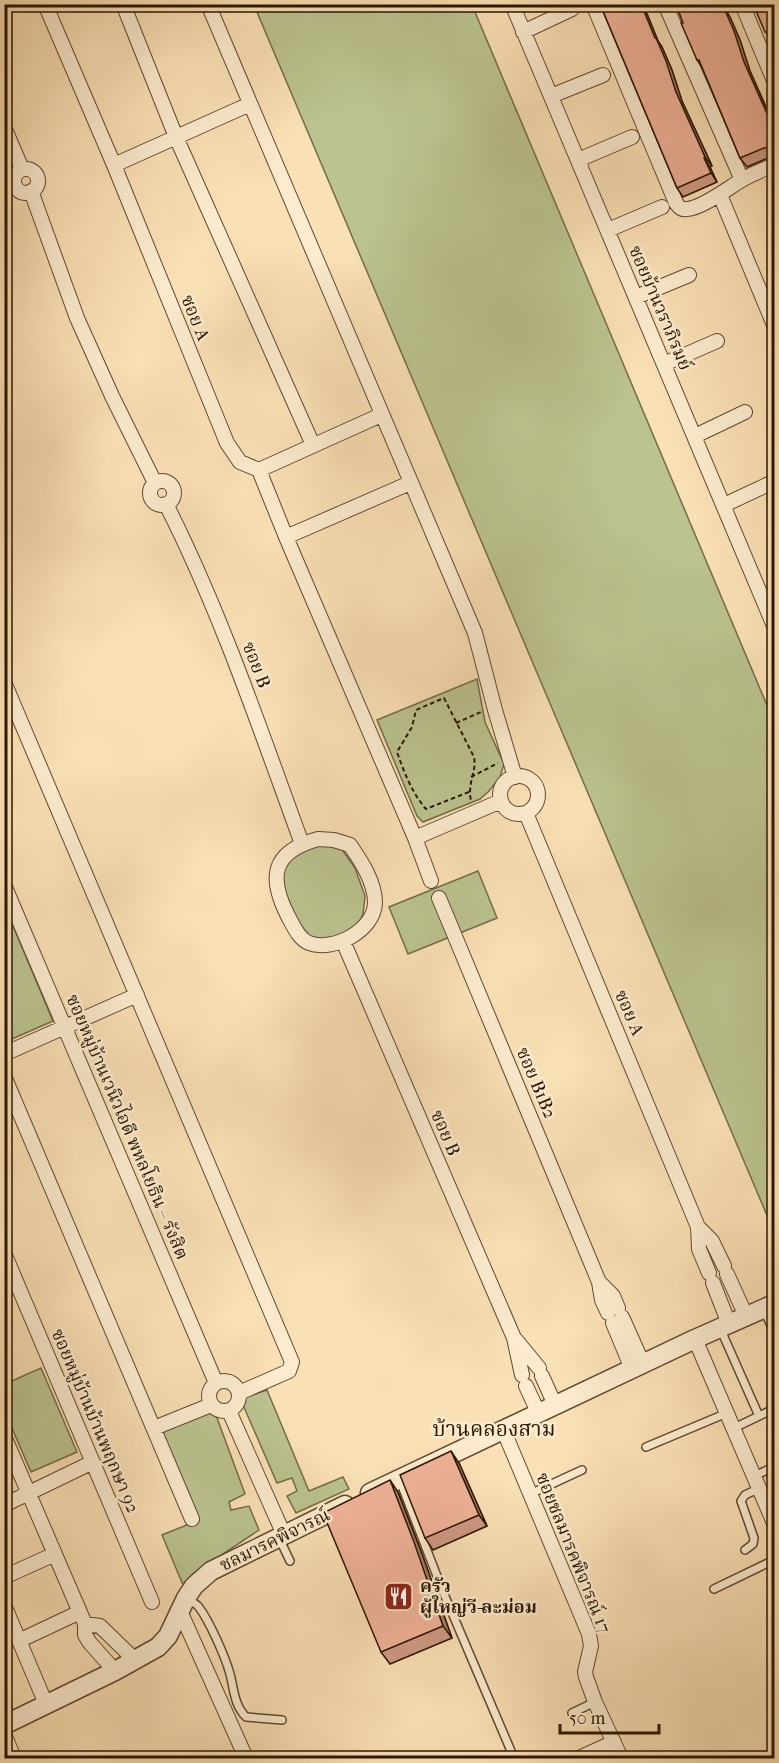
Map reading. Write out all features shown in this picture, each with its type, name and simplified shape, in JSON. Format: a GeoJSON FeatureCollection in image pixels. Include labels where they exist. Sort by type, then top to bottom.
{"type":"FeatureCollection","features":[{"type":"Feature","properties":{"kind":"street","name":"ซอย A"},"geometry":{"type":"LineString","coordinates":[[45,4],[114,165],[227,443],[240,462],[260,470]]}},
{"type":"Feature","properties":{"kind":"street"},"geometry":{"type":"LineString","coordinates":[[123,4],[176,137],[313,445]]}},
{"type":"Feature","properties":{"kind":"street"},"geometry":{"type":"LineString","coordinates":[[208,4],[475,633],[494,707],[516,777]]}},
{"type":"Feature","properties":{"kind":"street","name":"ซอยบ้านวราภิรมย์"},"geometry":{"type":"LineString","coordinates":[[512,4],[774,626]]}},
{"type":"Feature","properties":{"kind":"street"},"geometry":{"type":"LineString","coordinates":[[593,4],[677,205],[683,210],[689,209],[720,195],[742,180],[774,165]]}},
{"type":"Feature","properties":{"kind":"street"},"geometry":{"type":"LineString","coordinates":[[665,4],[742,180]]}},
{"type":"Feature","properties":{"kind":"street"},"geometry":{"type":"LineString","coordinates":[[742,4],[774,81]]}},
{"type":"Feature","properties":{"kind":"street"},"geometry":{"type":"LineString","coordinates":[[523,32],[572,9]]}},
{"type":"Feature","properties":{"kind":"street"},"geometry":{"type":"LineString","coordinates":[[551,96],[603,75]]}},
{"type":"Feature","properties":{"kind":"street"},"geometry":{"type":"LineString","coordinates":[[114,165],[250,104]]}},
{"type":"Feature","properties":{"kind":"street","name":"ซอย B"},"geometry":{"type":"LineString","coordinates":[[4,128],[22,169],[15,177],[15,185],[20,190],[31,192],[78,318],[112,396],[155,483],[151,489],[151,497],[155,503],[166,504],[204,584],[240,674],[302,844]]}},
{"type":"Feature","properties":{"kind":"street"},"geometry":{"type":"LineString","coordinates":[[578,160],[632,138]]}},
{"type":"Feature","properties":{"kind":"street"},"geometry":{"type":"LineString","coordinates":[[720,195],[774,324]]}},
{"type":"Feature","properties":{"kind":"street"},"geometry":{"type":"LineString","coordinates":[[608,230],[662,207]]}},
{"type":"Feature","properties":{"kind":"street"},"geometry":{"type":"LineString","coordinates":[[636,297],[689,275]]}},
{"type":"Feature","properties":{"kind":"street"},"geometry":{"type":"LineString","coordinates":[[664,364],[717,341]]}},
{"type":"Feature","properties":{"kind":"street"},"geometry":{"type":"LineString","coordinates":[[695,436],[745,412]]}},
{"type":"Feature","properties":{"kind":"street"},"geometry":{"type":"LineString","coordinates":[[381,415],[260,470],[431,881]]}},
{"type":"Feature","properties":{"kind":"street"},"geometry":{"type":"LineString","coordinates":[[724,505],[773,482]]}},
{"type":"Feature","properties":{"kind":"street"},"geometry":{"type":"LineString","coordinates":[[286,537],[410,483]]}},
{"type":"Feature","properties":{"kind":"street"},"geometry":{"type":"LineString","coordinates":[[4,682],[292,1362],[289,1371],[239,1393]]}},
{"type":"Feature","properties":{"kind":"street"},"geometry":{"type":"LineString","coordinates":[[516,777],[528,778],[537,787],[538,800],[532,810],[526,813],[520,815],[508,811],[501,801],[500,795],[505,783],[516,777]]}},
{"type":"Feature","properties":{"kind":"street"},"geometry":{"type":"LineString","coordinates":[[415,838],[501,801]]}},
{"type":"Feature","properties":{"kind":"street","name":"ซอย A"},"geometry":{"type":"LineString","coordinates":[[526,813],[699,1227],[712,1241],[746,1316]]}},
{"type":"Feature","properties":{"kind":"street"},"geometry":{"type":"LineString","coordinates":[[318,839],[334,840],[350,845],[372,886],[375,904],[369,920],[358,933],[343,941],[326,945],[308,943],[297,932],[287,914],[276,882],[276,868],[287,854],[302,844],[318,839]]}},
{"type":"Feature","properties":{"kind":"street","name":"ซอยหมู่บ้านเวนิวไอดี พหลโยธิน – รังสิต"},"geometry":{"type":"LineString","coordinates":[[4,885],[216,1383]]}},
{"type":"Feature","properties":{"kind":"street","name":"ซอย B1B2"},"geometry":{"type":"LineString","coordinates":[[439,898],[599,1282],[602,1300],[615,1315],[637,1366]]}},
{"type":"Feature","properties":{"kind":"street","name":"ซอย B"},"geometry":{"type":"LineString","coordinates":[[343,941],[514,1338],[524,1380],[538,1412]]}},
{"type":"Feature","properties":{"kind":"street"},"geometry":{"type":"LineString","coordinates":[[4,1054],[137,995]]}},
{"type":"Feature","properties":{"kind":"street"},"geometry":{"type":"LineString","coordinates":[[4,1076],[192,1519]]}},
{"type":"Feature","properties":{"kind":"street","name":"ซอย A"},"geometry":{"type":"LineString","coordinates":[[699,1227],[699,1249],[711,1278],[724,1326]]}},
{"type":"Feature","properties":{"kind":"street","name":"ซอยหมู่บ้านบ้านพฤกษา 92"},"geometry":{"type":"LineString","coordinates":[[4,1253],[152,1602]]}},
{"type":"Feature","properties":{"kind":"street","name":"ชลมารคพิจารณ์"},"geometry":{"type":"LineString","coordinates":[[4,1725],[115,1671],[158,1647],[168,1636],[194,1586],[211,1571],[538,1412],[769,1306]]}},
{"type":"Feature","properties":{"kind":"street","name":"ซอย B"},"geometry":{"type":"LineString","coordinates":[[514,1338],[541,1372],[555,1405]]}},
{"type":"Feature","properties":{"kind":"street"},"geometry":{"type":"LineString","coordinates":[[695,1339],[774,1522]]}},
{"type":"Feature","properties":{"kind":"street"},"geometry":{"type":"LineString","coordinates":[[226,1381],[231,1383],[239,1393],[237,1405],[229,1411],[219,1411],[211,1405],[210,1390],[216,1383],[226,1381]]}},
{"type":"Feature","properties":{"kind":"street"},"geometry":{"type":"LineString","coordinates":[[154,1428],[211,1405]]}},
{"type":"Feature","properties":{"kind":"street"},"geometry":{"type":"LineString","coordinates":[[229,1411],[281,1537]]}},
{"type":"Feature","properties":{"kind":"street","name":"ซอยชลมารคพิจารณ์ 17"},"geometry":{"type":"LineString","coordinates":[[503,1429],[589,1634],[591,1646],[585,1672],[595,1702],[621,1758]]}},
{"type":"Feature","properties":{"kind":"street"},"geometry":{"type":"LineString","coordinates":[[4,1436],[82,1618],[85,1635],[115,1671]]}},
{"type":"Feature","properties":{"kind":"street"},"geometry":{"type":"LineString","coordinates":[[4,1504],[93,1462]]}},
{"type":"Feature","properties":{"kind":"street"},"geometry":{"type":"LineString","coordinates":[[4,1577],[55,1554]]}},
{"type":"Feature","properties":{"kind":"street"},"geometry":{"type":"LineString","coordinates":[[183,1604],[246,1758]]}},
{"type":"Feature","properties":{"kind":"street"},"geometry":{"type":"LineString","coordinates":[[4,1605],[46,1704]]}},
{"type":"Feature","properties":{"kind":"street"},"geometry":{"type":"LineString","coordinates":[[27,1638],[82,1618],[100,1626],[135,1660]]}},
{"type":"Feature","properties":{"kind":"street"},"geometry":{"type":"LineString","coordinates":[[4,1734],[14,1758]]}},
{"type":"Feature","properties":{"kind":"street"},"geometry":{"type":"LineString","coordinates":[[579,1758],[614,1742]]}},
{"type":"Feature","properties":{"kind":"lane"},"geometry":{"type":"LineString","coordinates":[[769,1306],[774,1332]]}},
{"type":"Feature","properties":{"kind":"lane"},"geometry":{"type":"LineString","coordinates":[[724,1326],[759,1416]]}},
{"type":"Feature","properties":{"kind":"lane"},"geometry":{"type":"LineString","coordinates":[[734,1428],[774,1409]]}},
{"type":"Feature","properties":{"kind":"lane"},"geometry":{"type":"LineString","coordinates":[[646,1447],[728,1413]]}},
{"type":"Feature","properties":{"kind":"lane"},"geometry":{"type":"LineString","coordinates":[[745,1550],[753,1544],[754,1538],[741,1501],[774,1467]]}},
{"type":"Feature","properties":{"kind":"lane"},"geometry":{"type":"LineString","coordinates":[[530,1494],[582,1470]]}},
{"type":"Feature","properties":{"kind":"lane"},"geometry":{"type":"LineString","coordinates":[[399,1479],[448,1604],[514,1758]]}},
{"type":"Feature","properties":{"kind":"lane"},"geometry":{"type":"LineString","coordinates":[[281,1537],[290,1561]]}},
{"type":"Feature","properties":{"kind":"lane"},"geometry":{"type":"LineString","coordinates":[[714,1589],[774,1560]]}},
{"type":"Feature","properties":{"kind":"lane"},"geometry":{"type":"LineString","coordinates":[[183,1604],[196,1605],[212,1631],[229,1671],[238,1706],[246,1717],[282,1720]]}},
{"type":"Feature","properties":{"kind":"lane"},"geometry":{"type":"LineString","coordinates":[[572,1713],[595,1702]]}},
{"type":"Feature","properties":{"kind":"path"},"geometry":{"type":"LineString","coordinates":[[469,792],[426,809],[417,799],[402,768],[398,752],[411,727],[416,710],[444,698],[474,757],[476,766],[471,777],[469,792],[474,813]]}},
{"type":"Feature","properties":{"kind":"path"},"geometry":{"type":"LineString","coordinates":[[456,723],[494,707]]}},
{"type":"Feature","properties":{"kind":"path"},"geometry":{"type":"LineString","coordinates":[[471,777],[509,756]]}},
{"type":"Feature","properties":{"kind":"green space"},"geometry":{"type":"Polygon","coordinates":[[[254,5],[472,5],[774,722],[774,1232],[254,5]]]}},
{"type":"Feature","properties":{"kind":"green space"},"geometry":{"type":"Polygon","coordinates":[[[477,679],[485,722],[504,764],[500,777],[480,799],[423,822],[417,816],[377,720],[477,679]]]}},
{"type":"Feature","properties":{"kind":"green space"},"geometry":{"type":"Polygon","coordinates":[[[324,842],[341,848],[355,868],[365,896],[363,914],[358,924],[331,942],[308,939],[291,908],[280,875],[291,855],[324,842]]]}},
{"type":"Feature","properties":{"kind":"green space"},"geometry":{"type":"Polygon","coordinates":[[[478,871],[497,918],[408,954],[389,907],[478,871]]]}},
{"type":"Feature","properties":{"kind":"green space"},"geometry":{"type":"Polygon","coordinates":[[[5,907],[53,1021],[4,1042],[5,907]]]}},
{"type":"Feature","properties":{"kind":"green space"},"geometry":{"type":"Polygon","coordinates":[[[41,1368],[77,1452],[31,1472],[5,1412],[5,1384],[41,1368]]]}},
{"type":"Feature","properties":{"kind":"green space"},"geometry":{"type":"Polygon","coordinates":[[[267,1390],[309,1491],[343,1477],[349,1489],[296,1513],[287,1496],[297,1491],[292,1478],[277,1483],[243,1405],[244,1398],[267,1390]]]}},
{"type":"Feature","properties":{"kind":"green space"},"geometry":{"type":"Polygon","coordinates":[[[211,1412],[217,1418],[245,1494],[229,1502],[231,1510],[249,1506],[259,1530],[193,1574],[183,1585],[162,1535],[199,1520],[163,1439],[164,1431],[211,1412]]]}},
{"type":"Feature","properties":{"kind":"building"},"geometry":{"type":"Polygon","coordinates":[[[600,4],[641,4],[711,173],[677,188],[600,4]]]}},
{"type":"Feature","properties":{"kind":"building"},"geometry":{"type":"Polygon","coordinates":[[[676,4],[721,4],[722,9],[724,8],[744,62],[773,127],[774,146],[740,158],[681,23],[683,23],[676,4]]]}},
{"type":"Feature","properties":{"kind":"building"},"geometry":{"type":"Polygon","coordinates":[[[753,4],[774,4],[774,51],[765,32],[753,4]]]}},
{"type":"Feature","properties":{"kind":"building"},"geometry":{"type":"Polygon","coordinates":[[[451,1451],[479,1515],[425,1538],[400,1475],[451,1451]]]}},
{"type":"Feature","properties":{"kind":"building"},"geometry":{"type":"Polygon","coordinates":[[[390,1480],[443,1626],[381,1652],[323,1513],[390,1480]]]}},
{"type":"Feature","properties":{"kind":"place","name":"ครัว ผู้ใหญ่วี-ละม่อม"},"geometry":{"type":"Point","coordinates":[399,1596]}},
{"type":"Feature","properties":{"kind":"district","name":"บ้านคลองสาม"},"geometry":{"type":"Point","coordinates":[494,1429]}}]}
